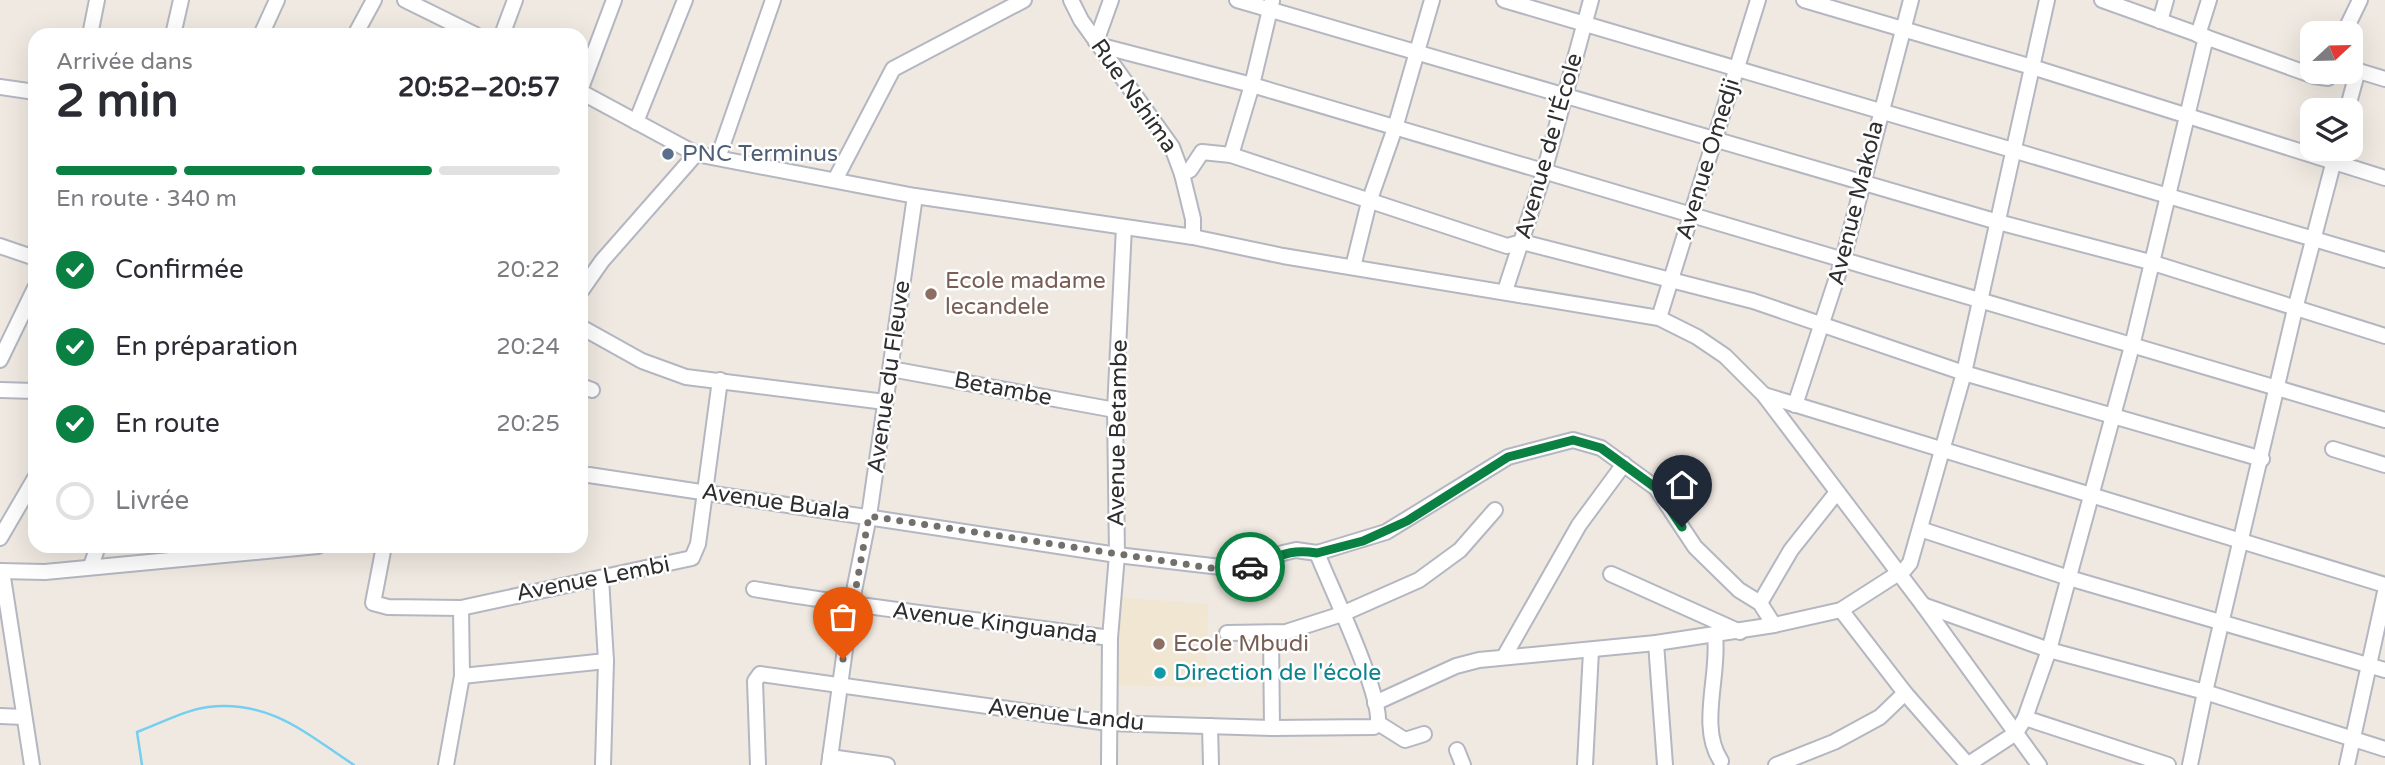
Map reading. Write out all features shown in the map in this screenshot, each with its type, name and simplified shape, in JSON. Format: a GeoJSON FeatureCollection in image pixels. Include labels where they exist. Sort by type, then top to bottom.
{"type":"FeatureCollection","features":[{"type":"Feature","properties":{"kind":"street"},"geometry":{"type":"LineString","coordinates":[[91,28],[97,0]]}},
{"type":"Feature","properties":{"kind":"street"},"geometry":{"type":"LineString","coordinates":[[175,28],[181,0]]}},
{"type":"Feature","properties":{"kind":"street"},"geometry":{"type":"LineString","coordinates":[[264,28],[277,0]]}},
{"type":"Feature","properties":{"kind":"street"},"geometry":{"type":"LineString","coordinates":[[359,28],[374,0]]}},
{"type":"Feature","properties":{"kind":"street"},"geometry":{"type":"LineString","coordinates":[[405,0],[435,6],[463,28]]}},
{"type":"Feature","properties":{"kind":"street"},"geometry":{"type":"LineString","coordinates":[[505,28],[515,0]]}},
{"type":"Feature","properties":{"kind":"street"},"geometry":{"type":"LineString","coordinates":[[588,71],[614,0]]}},
{"type":"Feature","properties":{"kind":"street"},"geometry":{"type":"LineString","coordinates":[[636,122],[685,0]]}},
{"type":"Feature","properties":{"kind":"street"},"geometry":{"type":"LineString","coordinates":[[718,158],[774,0]]}},
{"type":"Feature","properties":{"kind":"street"},"geometry":{"type":"LineString","coordinates":[[835,180],[893,69],[1024,0]]}},
{"type":"Feature","properties":{"kind":"street","name":"Rue Nshima"},"geometry":{"type":"LineString","coordinates":[[1071,0],[1097,43],[1172,147],[1182,174],[1192,219],[1193,237]]}},
{"type":"Feature","properties":{"kind":"street"},"geometry":{"type":"LineString","coordinates":[[1111,0],[1097,43],[1252,85],[2385,421]]}},
{"type":"Feature","properties":{"kind":"street"},"geometry":{"type":"LineString","coordinates":[[1237,0],[1271,5],[1864,183],[2150,262],[2385,336]]}},
{"type":"Feature","properties":{"kind":"street"},"geometry":{"type":"LineString","coordinates":[[1353,267],[1369,202],[1395,128],[1432,0]]}},
{"type":"Feature","properties":{"kind":"street"},"geometry":{"type":"LineString","coordinates":[[1504,0],[2385,260]]}},
{"type":"Feature","properties":{"kind":"street","name":"Avenue de l'École"},"geometry":{"type":"LineString","coordinates":[[1505,291],[1544,172],[1591,0]]}},
{"type":"Feature","properties":{"kind":"street","name":"Avenue Omedji"},"geometry":{"type":"LineString","coordinates":[[1659,318],[1758,0]]}},
{"type":"Feature","properties":{"kind":"street"},"geometry":{"type":"LineString","coordinates":[[1804,0],[1904,32],[2032,67],[2185,117],[2300,146]]}},
{"type":"Feature","properties":{"kind":"street","name":"Avenue Makola"},"geometry":{"type":"LineString","coordinates":[[1795,405],[1843,259],[1864,183],[1879,111],[1904,32],[1911,0]]}},
{"type":"Feature","properties":{"kind":"street"},"geometry":{"type":"LineString","coordinates":[[1375,703],[1456,666],[1504,657],[1591,651],[1715,636],[1841,610],[1898,575],[1910,563],[1964,373],[2047,0]]}},
{"type":"Feature","properties":{"kind":"street"},"geometry":{"type":"LineString","coordinates":[[2102,0],[2202,36],[2300,66]]}},
{"type":"Feature","properties":{"kind":"street"},"geometry":{"type":"LineString","coordinates":[[2160,21],[2166,0]]}},
{"type":"Feature","properties":{"kind":"street"},"geometry":{"type":"LineString","coordinates":[[1841,610],[1905,693],[1967,765],[2016,733],[2025,718],[2049,650],[2094,494],[2168,197],[2209,0]]}},
{"type":"Feature","properties":{"kind":"street"},"geometry":{"type":"LineString","coordinates":[[2350,21],[2360,0]]}},
{"type":"Feature","properties":{"kind":"street"},"geometry":{"type":"LineString","coordinates":[[1231,155],[1252,85],[1271,5]]}},
{"type":"Feature","properties":{"kind":"street"},"geometry":{"type":"LineString","coordinates":[[2363,72],[2385,79]]}},
{"type":"Feature","properties":{"kind":"street"},"geometry":{"type":"LineString","coordinates":[[0,87],[28,91]]}},
{"type":"Feature","properties":{"kind":"street"},"geometry":{"type":"LineString","coordinates":[[588,94],[696,154],[915,196],[1193,237],[1353,267],[1659,318],[1725,356],[1764,395],[1923,605],[2039,765]]}},
{"type":"Feature","properties":{"kind":"street"},"geometry":{"type":"LineString","coordinates":[[1182,174],[1190,170],[1202,152],[1231,155],[1507,246],[1522,242],[1753,301],[1964,373],[2262,458]]}},
{"type":"Feature","properties":{"kind":"street"},"geometry":{"type":"LineString","coordinates":[[588,281],[696,154]]}},
{"type":"Feature","properties":{"kind":"street"},"geometry":{"type":"LineString","coordinates":[[2190,765],[2295,309],[2333,161]]}},
{"type":"Feature","properties":{"kind":"street"},"geometry":{"type":"LineString","coordinates":[[2348,161],[2385,178]]}},
{"type":"Feature","properties":{"kind":"street","name":"Avenue du Fleuve"},"geometry":{"type":"LineString","coordinates":[[830,761],[851,606],[869,516],[915,196]]}},
{"type":"Feature","properties":{"kind":"street","name":"Avenue Betambe"},"geometry":{"type":"LineString","coordinates":[[1109,765],[1111,638],[1117,555],[1115,410],[1124,227]]}},
{"type":"Feature","properties":{"kind":"street"},"geometry":{"type":"LineString","coordinates":[[0,246],[28,256]]}},
{"type":"Feature","properties":{"kind":"street"},"geometry":{"type":"LineString","coordinates":[[0,360],[28,302]]}},
{"type":"Feature","properties":{"kind":"street"},"geometry":{"type":"LineString","coordinates":[[588,331],[642,361],[685,377],[885,402]]}},
{"type":"Feature","properties":{"kind":"street","name":"Betambe"},"geometry":{"type":"LineString","coordinates":[[891,369],[1115,410]]}},
{"type":"Feature","properties":{"kind":"street","name":"Avenue Lembi"},"geometry":{"type":"LineString","coordinates":[[383,553],[373,603],[388,607],[461,608],[692,558],[698,544],[720,380]]}},
{"type":"Feature","properties":{"kind":"street"},"geometry":{"type":"LineString","coordinates":[[0,390],[28,391]]}},
{"type":"Feature","properties":{"kind":"street"},"geometry":{"type":"LineString","coordinates":[[1764,395],[2385,585]]}},
{"type":"Feature","properties":{"kind":"street","name":"Avenue Buala"},"geometry":{"type":"LineString","coordinates":[[589,475],[1117,555],[1238,569],[1296,550],[1317,553],[1386,532],[1508,457],[1573,440],[1601,448],[1656,488],[1695,547],[1739,590],[1759,603],[1774,625]]}},
{"type":"Feature","properties":{"kind":"street"},"geometry":{"type":"LineString","coordinates":[[2333,449],[2385,465]]}},
{"type":"Feature","properties":{"kind":"street"},"geometry":{"type":"LineString","coordinates":[[1504,657],[1579,525],[1624,464]]}},
{"type":"Feature","properties":{"kind":"street"},"geometry":{"type":"LineString","coordinates":[[0,538],[28,490]]}},
{"type":"Feature","properties":{"kind":"street"},"geometry":{"type":"LineString","coordinates":[[1759,603],[1791,550],[1837,492]]}},
{"type":"Feature","properties":{"kind":"street"},"geometry":{"type":"LineString","coordinates":[[1227,633],[1271,634],[1342,614],[1419,580],[1460,550],[1495,510]]}},
{"type":"Feature","properties":{"kind":"street"},"geometry":{"type":"LineString","coordinates":[[1920,529],[2069,578],[2385,670]]}},
{"type":"Feature","properties":{"kind":"street"},"geometry":{"type":"LineString","coordinates":[[91,566],[96,553]]}},
{"type":"Feature","properties":{"kind":"street"},"geometry":{"type":"LineString","coordinates":[[32,765],[1,571],[45,572],[193,553]]}},
{"type":"Feature","properties":{"kind":"street"},"geometry":{"type":"LineString","coordinates":[[1317,553],[1375,703],[1378,723],[1405,740],[1424,734]]}},
{"type":"Feature","properties":{"kind":"street"},"geometry":{"type":"LineString","coordinates":[[1611,574],[1740,632]]}},
{"type":"Feature","properties":{"kind":"street"},"geometry":{"type":"LineString","coordinates":[[601,578],[606,661],[603,765]]}},
{"type":"Feature","properties":{"kind":"street","name":"Avenue Kinguanda"},"geometry":{"type":"LineString","coordinates":[[754,589],[851,606],[944,615],[1111,638]]}},
{"type":"Feature","properties":{"kind":"street"},"geometry":{"type":"LineString","coordinates":[[2347,765],[2385,592]]}},
{"type":"Feature","properties":{"kind":"street"},"geometry":{"type":"LineString","coordinates":[[1923,605],[2049,650],[2205,692],[2385,749]]}},
{"type":"Feature","properties":{"kind":"street"},"geometry":{"type":"LineString","coordinates":[[446,765],[462,676],[461,608]]}},
{"type":"Feature","properties":{"kind":"street"},"geometry":{"type":"LineString","coordinates":[[1271,634],[1272,728]]}},
{"type":"Feature","properties":{"kind":"street"},"geometry":{"type":"LineString","coordinates":[[1715,636],[1717,653],[1711,739],[1721,761]]}},
{"type":"Feature","properties":{"kind":"street"},"geometry":{"type":"LineString","coordinates":[[1656,643],[1665,765]]}},
{"type":"Feature","properties":{"kind":"street"},"geometry":{"type":"LineString","coordinates":[[1585,765],[1591,651]]}},
{"type":"Feature","properties":{"kind":"street"},"geometry":{"type":"LineString","coordinates":[[462,676],[606,661]]}},
{"type":"Feature","properties":{"kind":"street","name":"Avenue Landu"},"geometry":{"type":"LineString","coordinates":[[758,765],[756,676],[764,674],[1108,723],[1272,728],[1374,727],[1378,723]]}},
{"type":"Feature","properties":{"kind":"street"},"geometry":{"type":"LineString","coordinates":[[1783,763],[1846,736],[1880,717],[1905,693]]}},
{"type":"Feature","properties":{"kind":"street"},"geometry":{"type":"LineString","coordinates":[[0,716],[24,718]]}},
{"type":"Feature","properties":{"kind":"street"},"geometry":{"type":"LineString","coordinates":[[2025,718],[2168,765]]}},
{"type":"Feature","properties":{"kind":"street"},"geometry":{"type":"LineString","coordinates":[[1210,726],[1211,765]]}},
{"type":"Feature","properties":{"kind":"street"},"geometry":{"type":"LineString","coordinates":[[1457,750],[1464,765]]}},
{"type":"Feature","properties":{"kind":"street"},"geometry":{"type":"LineString","coordinates":[[830,761],[887,765]]}},
{"type":"Feature","properties":{"kind":"shaded area","name":"Ecole Mbudi"},"geometry":{"type":"Polygon","coordinates":[[[1114,597],[1208,604],[1206,687],[1109,685],[1114,597]]]}},
{"type":"Feature","properties":{"kind":"waterway"},"geometry":{"type":"LineString","coordinates":[[142,765],[137,732],[190,711],[230,706],[269,714],[286,721],[354,765]]}},
{"type":"Feature","properties":{"kind":"way so far"},"geometry":{"type":"LineString","coordinates":[[843,659],[869,516],[1217,569],[1250,567]]}},
{"type":"Feature","properties":{"kind":"place","name":"PNC Terminus"},"geometry":{"type":"Point","coordinates":[668,154]}},
{"type":"Feature","properties":{"kind":"place","name":"Ecole madame lecandele"},"geometry":{"type":"Point","coordinates":[931,294]}},
{"type":"Feature","properties":{"kind":"place","name":"Ecole Mbudi"},"geometry":{"type":"Point","coordinates":[1159,644]}},
{"type":"Feature","properties":{"kind":"place","name":"Direction de l'école"},"geometry":{"type":"Point","coordinates":[1160,673]}},
{"type":"Feature","properties":{"kind":"route"},"geometry":{"type":"LineString","coordinates":[[1250,567],[1283,553],[1296,550],[1317,553],[1386,532],[1508,457],[1573,440],[1610,453],[1656,488],[1682,527]]}}]}
